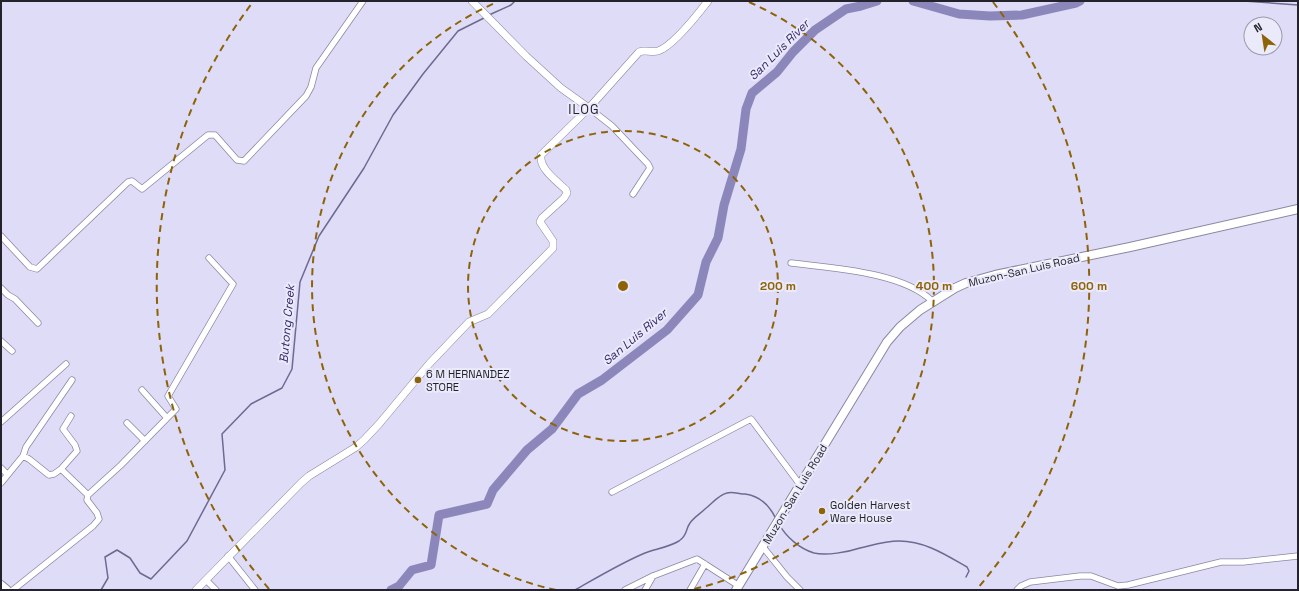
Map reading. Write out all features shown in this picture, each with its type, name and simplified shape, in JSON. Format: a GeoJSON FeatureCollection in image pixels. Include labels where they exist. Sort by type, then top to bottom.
{"type":"FeatureCollection","features":[{"type":"Feature","properties":{"kind":"main road","name":"Muzon-San Luis Road"},"geometry":{"type":"LineString","coordinates":[[738,588],[887,342],[907,321],[932,302],[961,285],[990,277],[1298,209]]}},
{"type":"Feature","properties":{"kind":"main road"},"geometry":{"type":"LineString","coordinates":[[1,585],[6,590]]}},
{"type":"Feature","properties":{"kind":"street"},"geometry":{"type":"LineString","coordinates":[[1,236],[30,267],[37,269],[128,182],[132,181],[142,189],[208,134],[215,135],[237,160],[244,161],[306,96],[311,87],[316,68],[364,1]]}},
{"type":"Feature","properties":{"kind":"street"},"geometry":{"type":"LineString","coordinates":[[472,1],[526,56],[561,88],[612,126],[648,164],[650,168],[633,194]]}},
{"type":"Feature","properties":{"kind":"street"},"geometry":{"type":"LineString","coordinates":[[196,590],[301,483],[309,476],[356,447],[364,440],[429,364],[469,322],[488,314],[553,248],[553,241],[540,222],[542,218],[564,198],[567,193],[566,190],[543,166],[540,160],[541,155],[589,108],[639,52],[643,50],[657,52],[664,47],[673,40],[700,12],[708,1]]}},
{"type":"Feature","properties":{"kind":"street"},"geometry":{"type":"LineString","coordinates":[[13,590],[93,526],[99,519],[97,513],[87,500],[88,495],[121,465],[176,409],[168,396],[233,284],[209,258]]}},
{"type":"Feature","properties":{"kind":"street"},"geometry":{"type":"LineString","coordinates":[[791,263],[865,273],[916,288],[925,294],[932,302]]}},
{"type":"Feature","properties":{"kind":"street"},"geometry":{"type":"LineString","coordinates":[[1,288],[15,299],[38,323]]}},
{"type":"Feature","properties":{"kind":"street"},"geometry":{"type":"LineString","coordinates":[[1,341],[12,351]]}},
{"type":"Feature","properties":{"kind":"street"},"geometry":{"type":"LineString","coordinates":[[1,422],[66,364]]}},
{"type":"Feature","properties":{"kind":"street"},"geometry":{"type":"LineString","coordinates":[[1,482],[23,456],[23,453],[30,442],[72,380]]}},
{"type":"Feature","properties":{"kind":"street"},"geometry":{"type":"LineString","coordinates":[[142,390],[168,418]]}},
{"type":"Feature","properties":{"kind":"street"},"geometry":{"type":"LineString","coordinates":[[23,456],[49,475],[54,474],[61,469],[77,450],[63,429],[71,416]]}},
{"type":"Feature","properties":{"kind":"street"},"geometry":{"type":"LineString","coordinates":[[612,492],[750,419],[800,486]]}},
{"type":"Feature","properties":{"kind":"street"},"geometry":{"type":"LineString","coordinates":[[127,423],[145,441]]}},
{"type":"Feature","properties":{"kind":"street"},"geometry":{"type":"LineString","coordinates":[[1,468],[7,474]]}},
{"type":"Feature","properties":{"kind":"street"},"geometry":{"type":"LineString","coordinates":[[61,469],[88,495]]}},
{"type":"Feature","properties":{"kind":"street"},"geometry":{"type":"LineString","coordinates":[[763,547],[786,576],[800,590]]}},
{"type":"Feature","properties":{"kind":"street"},"geometry":{"type":"LineString","coordinates":[[228,556],[255,590]]}},
{"type":"Feature","properties":{"kind":"street"},"geometry":{"type":"LineString","coordinates":[[1017,590],[1021,586],[1030,582],[1080,576],[1091,576],[1118,586],[1128,585],[1222,562],[1243,562],[1298,556]]}},
{"type":"Feature","properties":{"kind":"street"},"geometry":{"type":"LineString","coordinates":[[625,590],[653,576],[697,559],[738,588]]}},
{"type":"Feature","properties":{"kind":"street"},"geometry":{"type":"LineString","coordinates":[[690,590],[705,564]]}},
{"type":"Feature","properties":{"kind":"street"},"geometry":{"type":"LineString","coordinates":[[637,584],[645,589],[653,576]]}},
{"type":"Feature","properties":{"kind":"street"},"geometry":{"type":"LineString","coordinates":[[206,580],[216,590]]}},
{"type":"Feature","properties":{"kind":"waterway","name":"Butong Creek"},"geometry":{"type":"LineString","coordinates":[[489,15],[511,5],[515,1]]}},
{"type":"Feature","properties":{"kind":"waterway","name":"San Luis River"},"geometry":{"type":"LineString","coordinates":[[391,590],[399,586],[412,570],[431,565],[439,515],[487,504],[493,490],[527,450],[552,429],[578,394],[602,380],[667,330],[698,295],[706,262],[718,238],[724,205],[741,149],[746,109],[752,93],[777,72],[793,52],[815,30],[846,9],[877,1]]}},
{"type":"Feature","properties":{"kind":"waterway","name":"San Luis River"},"geometry":{"type":"LineString","coordinates":[[913,1],[959,14],[990,16],[1022,15],[1080,1]]}},
{"type":"Feature","properties":{"kind":"waterway"},"geometry":{"type":"LineString","coordinates":[[1244,1],[1298,5]]}},
{"type":"Feature","properties":{"kind":"waterway","name":"Butong Creek"},"geometry":{"type":"LineString","coordinates":[[101,590],[108,578],[105,557],[117,550],[130,558],[140,573],[151,579],[187,541],[225,470],[222,434],[251,404],[282,388],[292,369],[300,282],[319,236],[364,168],[393,115],[423,74],[458,31],[484,18]]}},
{"type":"Feature","properties":{"kind":"waterway"},"geometry":{"type":"LineString","coordinates":[[575,590],[636,557],[679,541],[684,537],[688,526],[693,519],[718,498],[729,492],[750,495],[760,499],[768,506],[776,519]]}},
{"type":"Feature","properties":{"kind":"waterway"},"geometry":{"type":"LineString","coordinates":[[779,524],[794,542],[809,551],[819,554],[843,552],[874,544],[889,542],[899,541],[918,543],[967,567],[969,571],[966,577]]}},
{"type":"Feature","properties":{"kind":"place","name":"6 M HERNANDEZ STORE"},"geometry":{"type":"Point","coordinates":[418,380]}},
{"type":"Feature","properties":{"kind":"place","name":"Golden Harvest Ware House"},"geometry":{"type":"Point","coordinates":[822,511]}},
{"type":"Feature","properties":{"kind":"district","name":"ILOG"},"geometry":{"type":"Point","coordinates":[584,109]}}]}
